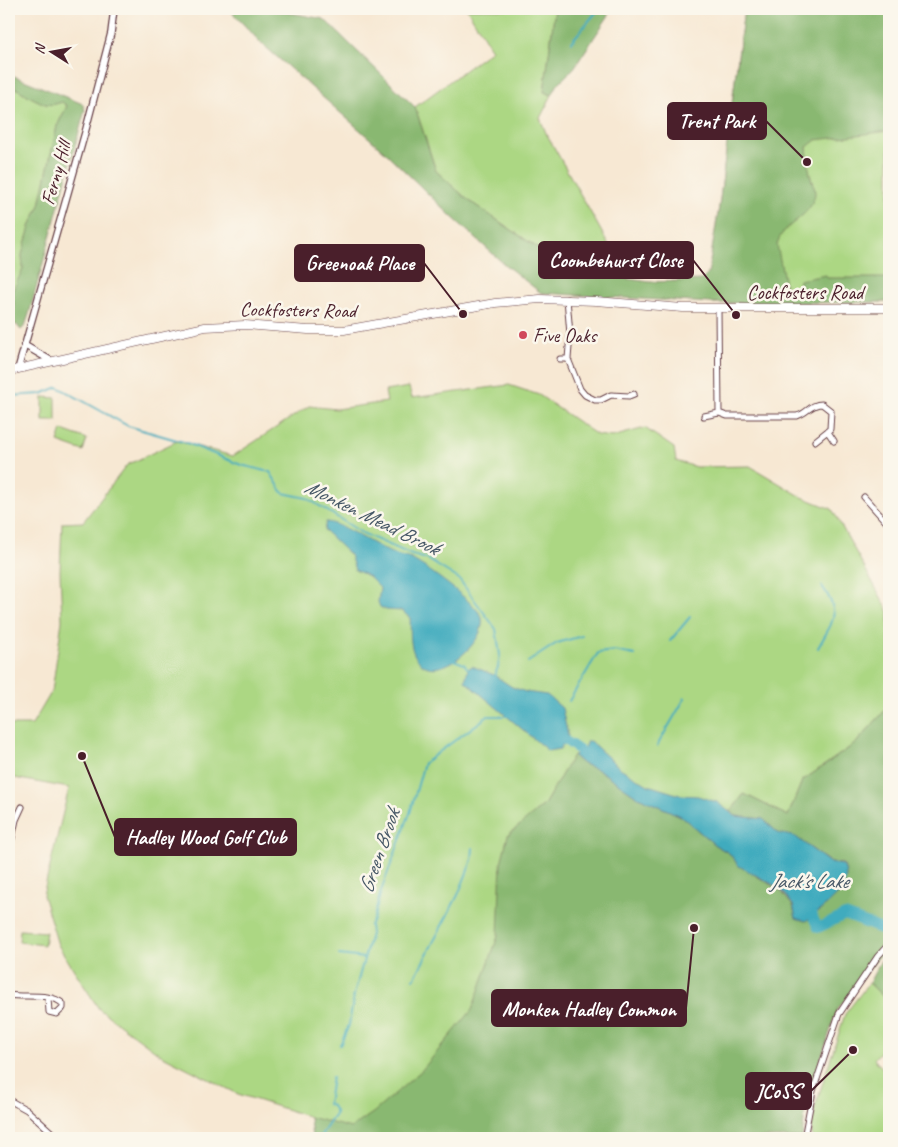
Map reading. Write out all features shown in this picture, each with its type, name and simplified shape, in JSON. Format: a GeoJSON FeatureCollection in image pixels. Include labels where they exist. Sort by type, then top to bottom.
{"type":"FeatureCollection","features":[{"type":"Feature","properties":{"kind":"main road","name":"Cockfosters Road"},"geometry":{"type":"LineString","coordinates":[[9,371],[50,360],[205,327],[245,325],[308,330],[344,330],[495,303],[567,299],[718,309],[889,308]]}},
{"type":"Feature","properties":{"kind":"street","name":"Ferny Hill"},"geometry":{"type":"LineString","coordinates":[[18,369],[86,129],[110,33],[114,9]]}},
{"type":"Feature","properties":{"kind":"street"},"geometry":{"type":"LineString","coordinates":[[567,299],[570,334],[568,359],[580,389],[590,398],[601,400],[611,395],[630,396],[634,394]]}},
{"type":"Feature","properties":{"kind":"street"},"geometry":{"type":"LineString","coordinates":[[718,309],[719,413]]}},
{"type":"Feature","properties":{"kind":"street"},"geometry":{"type":"LineString","coordinates":[[24,345],[50,360]]}},
{"type":"Feature","properties":{"kind":"street"},"geometry":{"type":"LineString","coordinates":[[560,360],[568,359]]}},
{"type":"Feature","properties":{"kind":"street"},"geometry":{"type":"LineString","coordinates":[[704,416],[719,413],[727,416],[797,416],[802,415],[812,405],[822,404],[831,411],[828,432],[834,441]]}},
{"type":"Feature","properties":{"kind":"street"},"geometry":{"type":"LineString","coordinates":[[815,441],[828,432]]}},
{"type":"Feature","properties":{"kind":"street"},"geometry":{"type":"LineString","coordinates":[[864,497],[889,525]]}},
{"type":"Feature","properties":{"kind":"street"},"geometry":{"type":"LineString","coordinates":[[9,852],[16,820],[22,808]]}},
{"type":"Feature","properties":{"kind":"street"},"geometry":{"type":"LineString","coordinates":[[806,1138],[806,1124],[813,1091],[839,1014],[878,956],[889,944]]}},
{"type":"Feature","properties":{"kind":"street"},"geometry":{"type":"LineString","coordinates":[[9,995],[48,998]]}},
{"type":"Feature","properties":{"kind":"street"},"geometry":{"type":"LineString","coordinates":[[9,1100],[27,1110],[58,1138]]}},
{"type":"Feature","properties":{"kind":"green space"},"geometry":{"type":"Polygon","coordinates":[[[229,9],[268,9],[324,19],[415,107],[436,171],[468,200],[548,255],[586,271],[650,282],[702,280],[708,274],[719,207],[744,9],[889,9],[889,131],[816,140],[807,147],[809,171],[815,191],[813,202],[803,215],[784,231],[777,245],[786,289],[798,288],[799,280],[826,275],[827,278],[889,278],[889,302],[711,303],[541,293],[504,264],[385,152],[261,43],[229,9]]]}},
{"type":"Feature","properties":{"kind":"green space"},"geometry":{"type":"Polygon","coordinates":[[[467,9],[555,9],[544,92],[552,95],[540,118],[546,133],[628,279],[586,271],[548,255],[468,200],[436,171],[415,107],[492,50],[467,9]]]}},
{"type":"Feature","properties":{"kind":"green space"},"geometry":{"type":"Polygon","coordinates":[[[555,9],[613,9],[574,68],[558,84],[552,95],[544,92],[555,9]]]}},
{"type":"Feature","properties":{"kind":"green space"},"geometry":{"type":"Polygon","coordinates":[[[744,9],[889,9],[889,302],[711,303],[710,266],[744,9]]]}},
{"type":"Feature","properties":{"kind":"green space"},"geometry":{"type":"Polygon","coordinates":[[[9,74],[83,104],[85,110],[29,314],[25,326],[21,330],[16,324],[9,329],[9,318],[14,303],[10,296],[23,269],[22,255],[31,224],[40,205],[57,126],[67,106],[62,102],[45,104],[30,97],[9,82],[9,74]]]}},
{"type":"Feature","properties":{"kind":"green space"},"geometry":{"type":"Polygon","coordinates":[[[9,82],[25,94],[45,104],[50,105],[62,102],[67,106],[57,126],[40,205],[31,224],[22,255],[23,269],[9,318],[9,82]]]}},
{"type":"Feature","properties":{"kind":"green space"},"geometry":{"type":"Polygon","coordinates":[[[509,385],[539,395],[597,435],[612,437],[645,428],[674,448],[676,461],[696,467],[750,466],[802,497],[832,509],[889,612],[889,706],[856,743],[802,781],[788,816],[744,794],[730,812],[720,817],[709,840],[573,756],[544,805],[531,816],[573,1138],[312,1138],[310,1117],[238,1094],[161,1055],[99,1009],[58,945],[43,895],[69,788],[9,777],[9,725],[32,725],[52,691],[62,621],[60,571],[62,523],[83,522],[127,465],[177,441],[233,456],[309,406],[336,409],[387,402],[385,391],[409,387],[412,398],[509,385]]]}},
{"type":"Feature","properties":{"kind":"green space"},"geometry":{"type":"Polygon","coordinates":[[[43,397],[56,398],[56,421],[43,421],[43,397]]]}},
{"type":"Feature","properties":{"kind":"green space"},"geometry":{"type":"Polygon","coordinates":[[[62,430],[87,439],[83,451],[58,442],[62,430]]]}},
{"type":"Feature","properties":{"kind":"green space"},"geometry":{"type":"Polygon","coordinates":[[[889,706],[889,901],[885,909],[889,914],[889,944],[837,1010],[806,1104],[802,1138],[312,1138],[310,1117],[351,1128],[374,1112],[422,1070],[472,1010],[498,936],[501,863],[508,835],[544,805],[573,755],[583,764],[599,770],[638,797],[681,816],[715,845],[729,853],[738,865],[780,890],[793,906],[796,918],[806,921],[828,903],[841,889],[846,873],[843,864],[831,863],[797,838],[778,833],[763,819],[735,816],[731,811],[744,794],[788,816],[802,781],[856,743],[889,706]]]}},
{"type":"Feature","properties":{"kind":"green space"},"geometry":{"type":"Polygon","coordinates":[[[20,930],[46,932],[44,945],[19,942],[20,930]]]}},
{"type":"Feature","properties":{"kind":"green space"},"geometry":{"type":"Polygon","coordinates":[[[881,960],[889,969],[889,1002],[869,983],[881,960]]]}},
{"type":"Feature","properties":{"kind":"green space"},"geometry":{"type":"Polygon","coordinates":[[[869,983],[889,1002],[889,1042],[883,1048],[889,1055],[889,1059],[880,1052],[874,1059],[889,1075],[889,1138],[813,1138],[811,1127],[814,1110],[845,1014],[869,983]]]}},
{"type":"Feature","properties":{"kind":"water"},"geometry":{"type":"Polygon","coordinates":[[[326,522],[340,526],[387,551],[409,558],[437,576],[461,595],[479,612],[482,618],[482,627],[478,637],[470,647],[451,663],[441,667],[431,668],[422,664],[412,649],[410,618],[402,611],[386,610],[380,607],[378,602],[380,588],[368,576],[355,570],[350,555],[324,530],[326,522]]]}},
{"type":"Feature","properties":{"kind":"water"},"geometry":{"type":"Polygon","coordinates":[[[472,666],[494,675],[512,687],[526,692],[547,695],[562,708],[568,736],[560,749],[548,751],[465,681],[468,669],[472,666]]]}},
{"type":"Feature","properties":{"kind":"water","name":"Jack's Lake"},"geometry":{"type":"Polygon","coordinates":[[[587,741],[590,741],[620,768],[648,785],[680,795],[698,796],[717,802],[735,816],[763,819],[778,833],[796,837],[830,863],[843,865],[846,873],[845,882],[828,904],[806,921],[796,918],[793,905],[781,889],[739,866],[729,853],[715,845],[681,816],[638,797],[599,770],[583,764],[573,755],[582,752],[587,741]]]}},
{"type":"Feature","properties":{"kind":"waterway"},"geometry":{"type":"LineString","coordinates":[[571,42],[599,9]]}},
{"type":"Feature","properties":{"kind":"waterway","name":"Monken Mead Brook"},"geometry":{"type":"LineString","coordinates":[[9,396],[41,394],[58,387],[128,426],[187,443],[241,465],[270,472],[283,493],[307,498],[362,533],[412,555],[427,559],[459,579],[496,629],[500,655],[494,677]]}},
{"type":"Feature","properties":{"kind":"waterway"},"geometry":{"type":"LineString","coordinates":[[818,648],[828,631],[833,617],[832,604],[822,586]]}},
{"type":"Feature","properties":{"kind":"waterway"},"geometry":{"type":"LineString","coordinates":[[670,641],[690,617]]}},
{"type":"Feature","properties":{"kind":"waterway"},"geometry":{"type":"LineString","coordinates":[[528,662],[557,643],[582,636]]}},
{"type":"Feature","properties":{"kind":"waterway"},"geometry":{"type":"LineString","coordinates":[[569,701],[598,653],[614,651],[635,655]]}},
{"type":"Feature","properties":{"kind":"waterway"},"geometry":{"type":"LineString","coordinates":[[454,660],[464,664],[468,669]]}},
{"type":"Feature","properties":{"kind":"waterway"},"geometry":{"type":"LineString","coordinates":[[657,746],[685,698]]}},
{"type":"Feature","properties":{"kind":"waterway","name":"Green Brook"},"geometry":{"type":"LineString","coordinates":[[340,1045],[349,1025],[354,995],[371,934],[370,925],[410,813],[424,763],[488,716],[508,716]]}},
{"type":"Feature","properties":{"kind":"waterway"},"geometry":{"type":"LineString","coordinates":[[566,741],[582,752]]}},
{"type":"Feature","properties":{"kind":"waterway"},"geometry":{"type":"LineString","coordinates":[[414,979],[458,895],[472,860],[473,848]]}},
{"type":"Feature","properties":{"kind":"waterway"},"geometry":{"type":"LineString","coordinates":[[812,915],[818,928],[845,915],[889,932]]}},
{"type":"Feature","properties":{"kind":"waterway"},"geometry":{"type":"LineString","coordinates":[[339,955],[364,958]]}},
{"type":"Feature","properties":{"kind":"waterway","name":"Green Brook"},"geometry":{"type":"LineString","coordinates":[[319,1138],[336,1113],[332,1106],[328,1104],[332,1077]]}},
{"type":"Feature","properties":{"kind":"place","name":"Trent Park"},"geometry":{"type":"Point","coordinates":[807,162]}},
{"type":"Feature","properties":{"kind":"place","name":"Greenoak Place"},"geometry":{"type":"Point","coordinates":[463,314]}},
{"type":"Feature","properties":{"kind":"place","name":"Coombehurst Close"},"geometry":{"type":"Point","coordinates":[736,315]}},
{"type":"Feature","properties":{"kind":"place","name":"Five Oaks"},"geometry":{"type":"Point","coordinates":[523,335]}},
{"type":"Feature","properties":{"kind":"place","name":"Hadley Wood Golf Club"},"geometry":{"type":"Point","coordinates":[82,756]}},
{"type":"Feature","properties":{"kind":"place","name":"Monken Hadley Common"},"geometry":{"type":"Point","coordinates":[694,928]}},
{"type":"Feature","properties":{"kind":"place","name":"JCoSS"},"geometry":{"type":"Point","coordinates":[853,1050]}}]}
